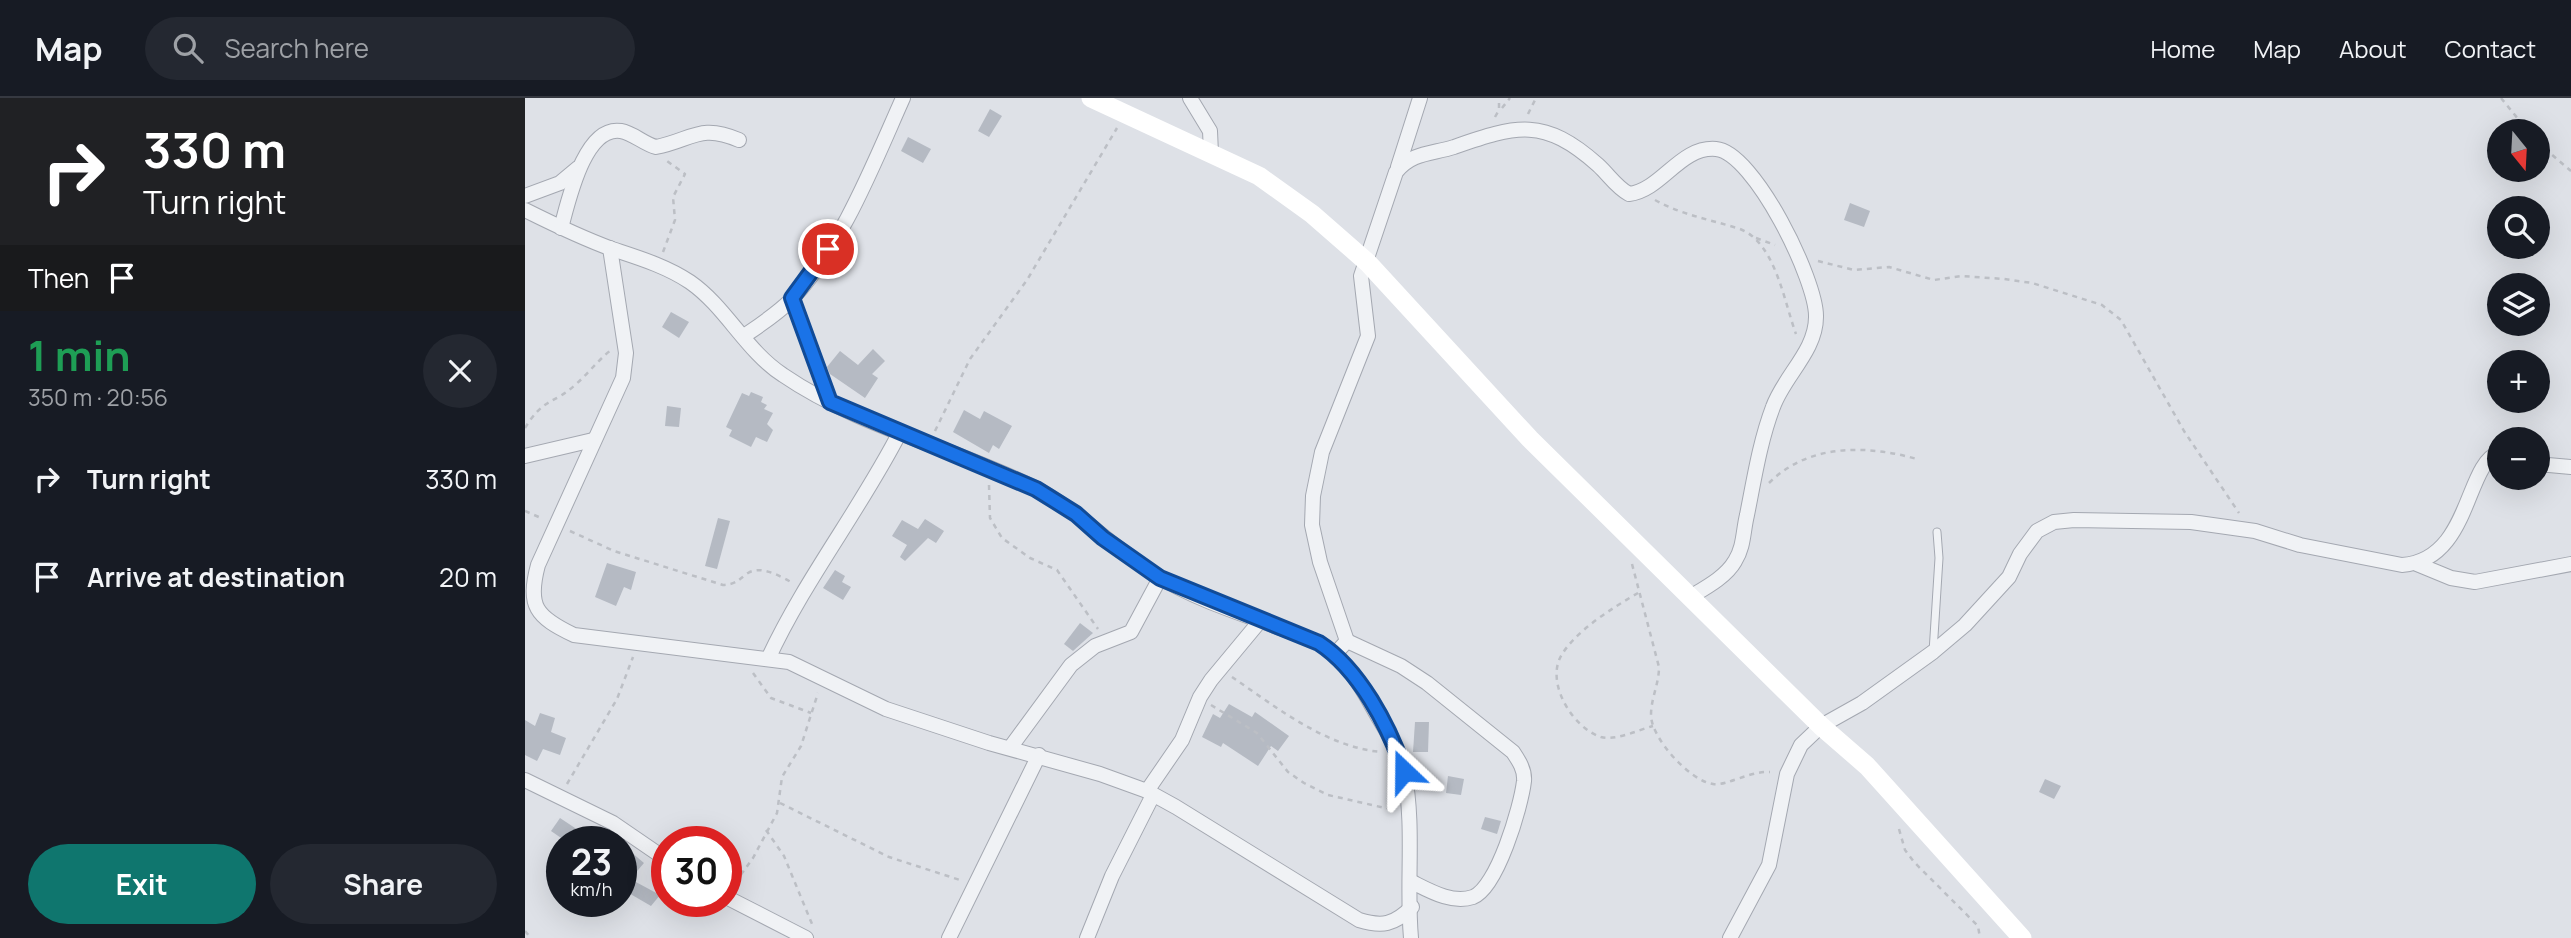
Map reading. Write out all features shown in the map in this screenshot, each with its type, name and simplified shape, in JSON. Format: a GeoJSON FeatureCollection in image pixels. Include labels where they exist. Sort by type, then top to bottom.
{"type":"FeatureCollection","features":[{"type":"Feature","properties":{"kind":"street"},"geometry":{"type":"LineString","coordinates":[[744,336],[792,298],[854,205],[903,98]]}},
{"type":"Feature","properties":{"kind":"street"},"geometry":{"type":"LineString","coordinates":[[1091,98],[1259,176],[1313,214],[1368,262],[1531,439],[1821,726],[1867,766],[2022,938]]}},
{"type":"Feature","properties":{"kind":"street"},"geometry":{"type":"LineString","coordinates":[[1190,98],[1210,131],[1212,153]]}},
{"type":"Feature","properties":{"kind":"street"},"geometry":{"type":"LineString","coordinates":[[1412,882],[1439,895],[1458,899],[1472,897],[1486,890],[1511,826],[1524,780],[1523,767],[1513,752],[1427,683],[1401,666],[1347,640],[1320,562],[1312,525],[1313,496],[1322,452],[1368,337],[1361,276],[1368,262],[1420,98]]}},
{"type":"Feature","properties":{"kind":"street"},"geometry":{"type":"LineString","coordinates":[[1397,172],[1404,162],[1420,154],[1521,128],[1553,134],[1576,147],[1618,188],[1629,194],[1642,193],[1677,164],[1697,153],[1715,149],[1728,153],[1764,195],[1797,253],[1816,316],[1813,335],[1773,404],[1764,435],[1743,541],[1734,563],[1690,597]]}},
{"type":"Feature","properties":{"kind":"street"},"geometry":{"type":"LineString","coordinates":[[561,228],[578,168],[592,146],[606,133],[619,130],[656,147],[703,131],[720,132],[739,140]]}},
{"type":"Feature","properties":{"kind":"street"},"geometry":{"type":"LineString","coordinates":[[525,196],[560,183],[578,168]]}},
{"type":"Feature","properties":{"kind":"street"},"geometry":{"type":"LineString","coordinates":[[525,210],[561,228],[658,265],[690,282],[728,316],[781,374],[830,402],[992,468],[1036,489],[1076,514],[1103,538],[1160,578],[1319,643],[1335,654],[1366,696],[1398,753],[1404,771],[1412,882],[1411,938]]}},
{"type":"Feature","properties":{"kind":"street"},"geometry":{"type":"LineString","coordinates":[[525,605],[538,565],[623,378],[624,339],[610,248]]}},
{"type":"Feature","properties":{"kind":"street"},"geometry":{"type":"LineString","coordinates":[[792,298],[830,402]]}},
{"type":"Feature","properties":{"kind":"street"},"geometry":{"type":"LineString","coordinates":[[768,659],[803,588],[856,510],[899,432]]}},
{"type":"Feature","properties":{"kind":"street"},"geometry":{"type":"LineString","coordinates":[[525,456],[593,440]]}},
{"type":"Feature","properties":{"kind":"street"},"geometry":{"type":"LineString","coordinates":[[1730,938],[1769,865],[1787,774],[1801,745],[1821,726],[1862,703],[1933,653],[1965,625],[2009,578],[2020,554],[2037,531],[2054,523],[2074,520],[2191,522],[2255,531],[2336,552],[2402,565],[2417,564],[2431,556],[2463,517],[2487,464]]}},
{"type":"Feature","properties":{"kind":"street"},"geometry":{"type":"LineString","coordinates":[[2550,465],[2571,467]]}},
{"type":"Feature","properties":{"kind":"street"},"geometry":{"type":"LineString","coordinates":[[2417,564],[2451,578],[2475,582],[2571,564]]}},
{"type":"Feature","properties":{"kind":"street"},"geometry":{"type":"LineString","coordinates":[[1010,748],[1071,665],[1095,646],[1131,632],[1160,578]]}},
{"type":"Feature","properties":{"kind":"street"},"geometry":{"type":"LineString","coordinates":[[531,591],[536,609],[551,624],[574,635],[789,662],[886,709],[1039,755],[1150,793],[1336,909],[1387,931],[1412,907]]}},
{"type":"Feature","properties":{"kind":"street"},"geometry":{"type":"LineString","coordinates":[[1087,938],[1150,793],[1182,740],[1200,697],[1261,621]]}},
{"type":"Feature","properties":{"kind":"street"},"geometry":{"type":"LineString","coordinates":[[1335,654],[1347,640]]}},
{"type":"Feature","properties":{"kind":"street"},"geometry":{"type":"LineString","coordinates":[[949,938],[1039,755]]}},
{"type":"Feature","properties":{"kind":"street"},"geometry":{"type":"LineString","coordinates":[[525,780],[613,824],[651,849]]}},
{"type":"Feature","properties":{"kind":"street"},"geometry":{"type":"LineString","coordinates":[[742,904],[810,933]]}},
{"type":"Feature","properties":{"kind":"lane"},"geometry":{"type":"LineString","coordinates":[[1933,653],[1939,558],[1937,532]]}},
{"type":"Feature","properties":{"kind":"path"},"geometry":{"type":"LineString","coordinates":[[1499,110],[1510,98]]}},
{"type":"Feature","properties":{"kind":"path"},"geometry":{"type":"LineString","coordinates":[[1521,128],[1536,98]]}},
{"type":"Feature","properties":{"kind":"path"},"geometry":{"type":"LineString","coordinates":[[2501,98],[2518,119]]}},
{"type":"Feature","properties":{"kind":"path"},"geometry":{"type":"LineString","coordinates":[[929,442],[970,359],[1027,280],[1126,114]]}},
{"type":"Feature","properties":{"kind":"path"},"geometry":{"type":"LineString","coordinates":[[656,147],[660,157],[684,174],[673,197],[675,220],[658,265]]}},
{"type":"Feature","properties":{"kind":"path"},"geometry":{"type":"LineString","coordinates":[[2550,153],[2571,171]]}},
{"type":"Feature","properties":{"kind":"path"},"geometry":{"type":"LineString","coordinates":[[1642,193],[1694,218],[1740,228],[1756,238],[1779,282],[1804,353]]}},
{"type":"Feature","properties":{"kind":"path"},"geometry":{"type":"LineString","coordinates":[[1797,253],[1834,267],[1854,270],[1889,267],[1934,280],[1973,276],[2013,280],[2102,305],[2121,320],[2184,431],[2255,531]]}},
{"type":"Feature","properties":{"kind":"path"},"geometry":{"type":"LineString","coordinates":[[525,428],[542,404],[575,386],[592,365],[624,339]]}},
{"type":"Feature","properties":{"kind":"path"},"geometry":{"type":"LineString","coordinates":[[1767,486],[1798,464],[1837,450],[1860,448],[1917,458]]}},
{"type":"Feature","properties":{"kind":"path"},"geometry":{"type":"LineString","coordinates":[[992,468],[988,505],[994,527],[1002,538],[1030,558],[1057,570],[1094,625],[1112,641]]}},
{"type":"Feature","properties":{"kind":"path"},"geometry":{"type":"LineString","coordinates":[[557,524],[614,551],[723,584],[734,584],[748,573],[758,570],[803,588]]}},
{"type":"Feature","properties":{"kind":"path"},"geometry":{"type":"LineString","coordinates":[[1632,540],[1633,570],[1659,667],[1659,681],[1651,715],[1653,726],[1671,754],[1702,781],[1716,785],[1747,774],[1787,774]]}},
{"type":"Feature","properties":{"kind":"path"},"geometry":{"type":"LineString","coordinates":[[1638,593],[1604,614],[1564,651],[1558,661],[1558,689],[1576,719],[1602,737],[1612,738],[1653,726]]}},
{"type":"Feature","properties":{"kind":"path"},"geometry":{"type":"LineString","coordinates":[[559,796],[617,699],[637,644]]}},
{"type":"Feature","properties":{"kind":"path"},"geometry":{"type":"LineString","coordinates":[[742,656],[771,698],[812,713]]}},
{"type":"Feature","properties":{"kind":"path"},"geometry":{"type":"LineString","coordinates":[[1220,669],[1287,713],[1346,745],[1398,753]]}},
{"type":"Feature","properties":{"kind":"path"},"geometry":{"type":"LineString","coordinates":[[742,876],[780,803],[782,777],[801,746],[817,699],[818,676]]}},
{"type":"Feature","properties":{"kind":"path"},"geometry":{"type":"LineString","coordinates":[[1200,697],[1257,733],[1288,772],[1304,783],[1328,795],[1379,808],[1408,811]]}},
{"type":"Feature","properties":{"kind":"path"},"geometry":{"type":"LineString","coordinates":[[780,803],[889,857],[974,883]]}},
{"type":"Feature","properties":{"kind":"path"},"geometry":{"type":"LineString","coordinates":[[1904,809],[1898,827],[1905,850],[1978,926],[1980,938]]}},
{"type":"Feature","properties":{"kind":"path"},"geometry":{"type":"LineString","coordinates":[[766,830],[783,856],[810,933]]}},
{"type":"Feature","properties":{"kind":"path"},"geometry":{"type":"LineString","coordinates":[[525,931],[531,938]]}},
{"type":"Feature","properties":{"kind":"building"},"geometry":{"type":"Polygon","coordinates":[[[990,109],[1002,116],[989,137],[978,131],[990,109]]]}},
{"type":"Feature","properties":{"kind":"building"},"geometry":{"type":"Polygon","coordinates":[[[908,137],[931,149],[923,163],[901,151],[908,137]]]}},
{"type":"Feature","properties":{"kind":"building"},"geometry":{"type":"Polygon","coordinates":[[[1850,203],[1870,211],[1864,227],[1844,220],[1850,203]]]}},
{"type":"Feature","properties":{"kind":"building"},"geometry":{"type":"Polygon","coordinates":[[[671,312],[689,322],[679,338],[662,327],[671,312]]]}},
{"type":"Feature","properties":{"kind":"building"},"geometry":{"type":"Polygon","coordinates":[[[873,349],[885,361],[872,374],[878,378],[865,398],[830,374],[827,367],[840,351],[858,365],[873,349]]]}},
{"type":"Feature","properties":{"kind":"building"},"geometry":{"type":"Polygon","coordinates":[[[751,392],[763,397],[761,402],[767,405],[764,409],[773,413],[767,424],[773,430],[767,442],[756,437],[751,447],[729,436],[732,430],[726,427],[742,393],[749,396],[751,392]]]}},
{"type":"Feature","properties":{"kind":"building"},"geometry":{"type":"Polygon","coordinates":[[[667,406],[681,408],[679,427],[665,426],[667,406]]]}},
{"type":"Feature","properties":{"kind":"building"},"geometry":{"type":"Polygon","coordinates":[[[964,410],[980,419],[984,411],[1012,426],[999,449],[993,445],[989,453],[953,432],[964,410]]]}},
{"type":"Feature","properties":{"kind":"building"},"geometry":{"type":"Polygon","coordinates":[[[718,518],[730,521],[717,569],[705,566],[718,518]]]}},
{"type":"Feature","properties":{"kind":"building"},"geometry":{"type":"Polygon","coordinates":[[[925,519],[944,531],[936,543],[928,538],[905,561],[900,557],[907,545],[892,536],[902,520],[918,529],[925,519]]]}},
{"type":"Feature","properties":{"kind":"building"},"geometry":{"type":"Polygon","coordinates":[[[607,563],[636,572],[631,590],[624,587],[616,606],[595,597],[607,563]]]}},
{"type":"Feature","properties":{"kind":"building"},"geometry":{"type":"Polygon","coordinates":[[[835,570],[845,576],[842,582],[851,587],[843,600],[823,588],[835,570]]]}},
{"type":"Feature","properties":{"kind":"building"},"geometry":{"type":"Polygon","coordinates":[[[1080,623],[1093,633],[1073,651],[1064,644],[1080,623]]]}},
{"type":"Feature","properties":{"kind":"building"},"geometry":{"type":"Polygon","coordinates":[[[1229,704],[1252,717],[1255,712],[1289,736],[1278,751],[1271,746],[1258,766],[1223,743],[1221,747],[1202,737],[1213,714],[1220,718],[1229,704]]]}},
{"type":"Feature","properties":{"kind":"building"},"geometry":{"type":"Polygon","coordinates":[[[540,713],[555,718],[551,732],[566,738],[560,755],[543,749],[537,761],[525,755],[525,720],[535,726],[540,713]]]}},
{"type":"Feature","properties":{"kind":"building"},"geometry":{"type":"Polygon","coordinates":[[[1415,722],[1429,722],[1428,752],[1413,752],[1415,722]]]}},
{"type":"Feature","properties":{"kind":"building"},"geometry":{"type":"Polygon","coordinates":[[[1448,776],[1464,779],[1461,795],[1446,793],[1448,776]]]}},
{"type":"Feature","properties":{"kind":"building"},"geometry":{"type":"Polygon","coordinates":[[[2045,779],[2061,786],[2054,799],[2039,792],[2045,779]]]}},
{"type":"Feature","properties":{"kind":"building"},"geometry":{"type":"Polygon","coordinates":[[[1485,817],[1501,821],[1497,834],[1481,829],[1485,817]]]}},
{"type":"Feature","properties":{"kind":"building"},"geometry":{"type":"Polygon","coordinates":[[[560,818],[572,826],[554,826],[560,818]]]}},
{"type":"Feature","properties":{"kind":"building"},"geometry":{"type":"Polygon","coordinates":[[[637,857],[644,863],[637,871],[637,857]]]}},
{"type":"Feature","properties":{"kind":"building"},"geometry":{"type":"Polygon","coordinates":[[[637,883],[651,890],[651,906],[637,898],[637,883]]]}},
{"type":"Feature","properties":{"kind":"route"},"geometry":{"type":"LineString","coordinates":[[828,249],[792,298],[801,329],[830,402],[992,468],[1036,489],[1076,514],[1103,538],[1160,578],[1319,643],[1347,667],[1398,753],[1404,771]]}}]}
